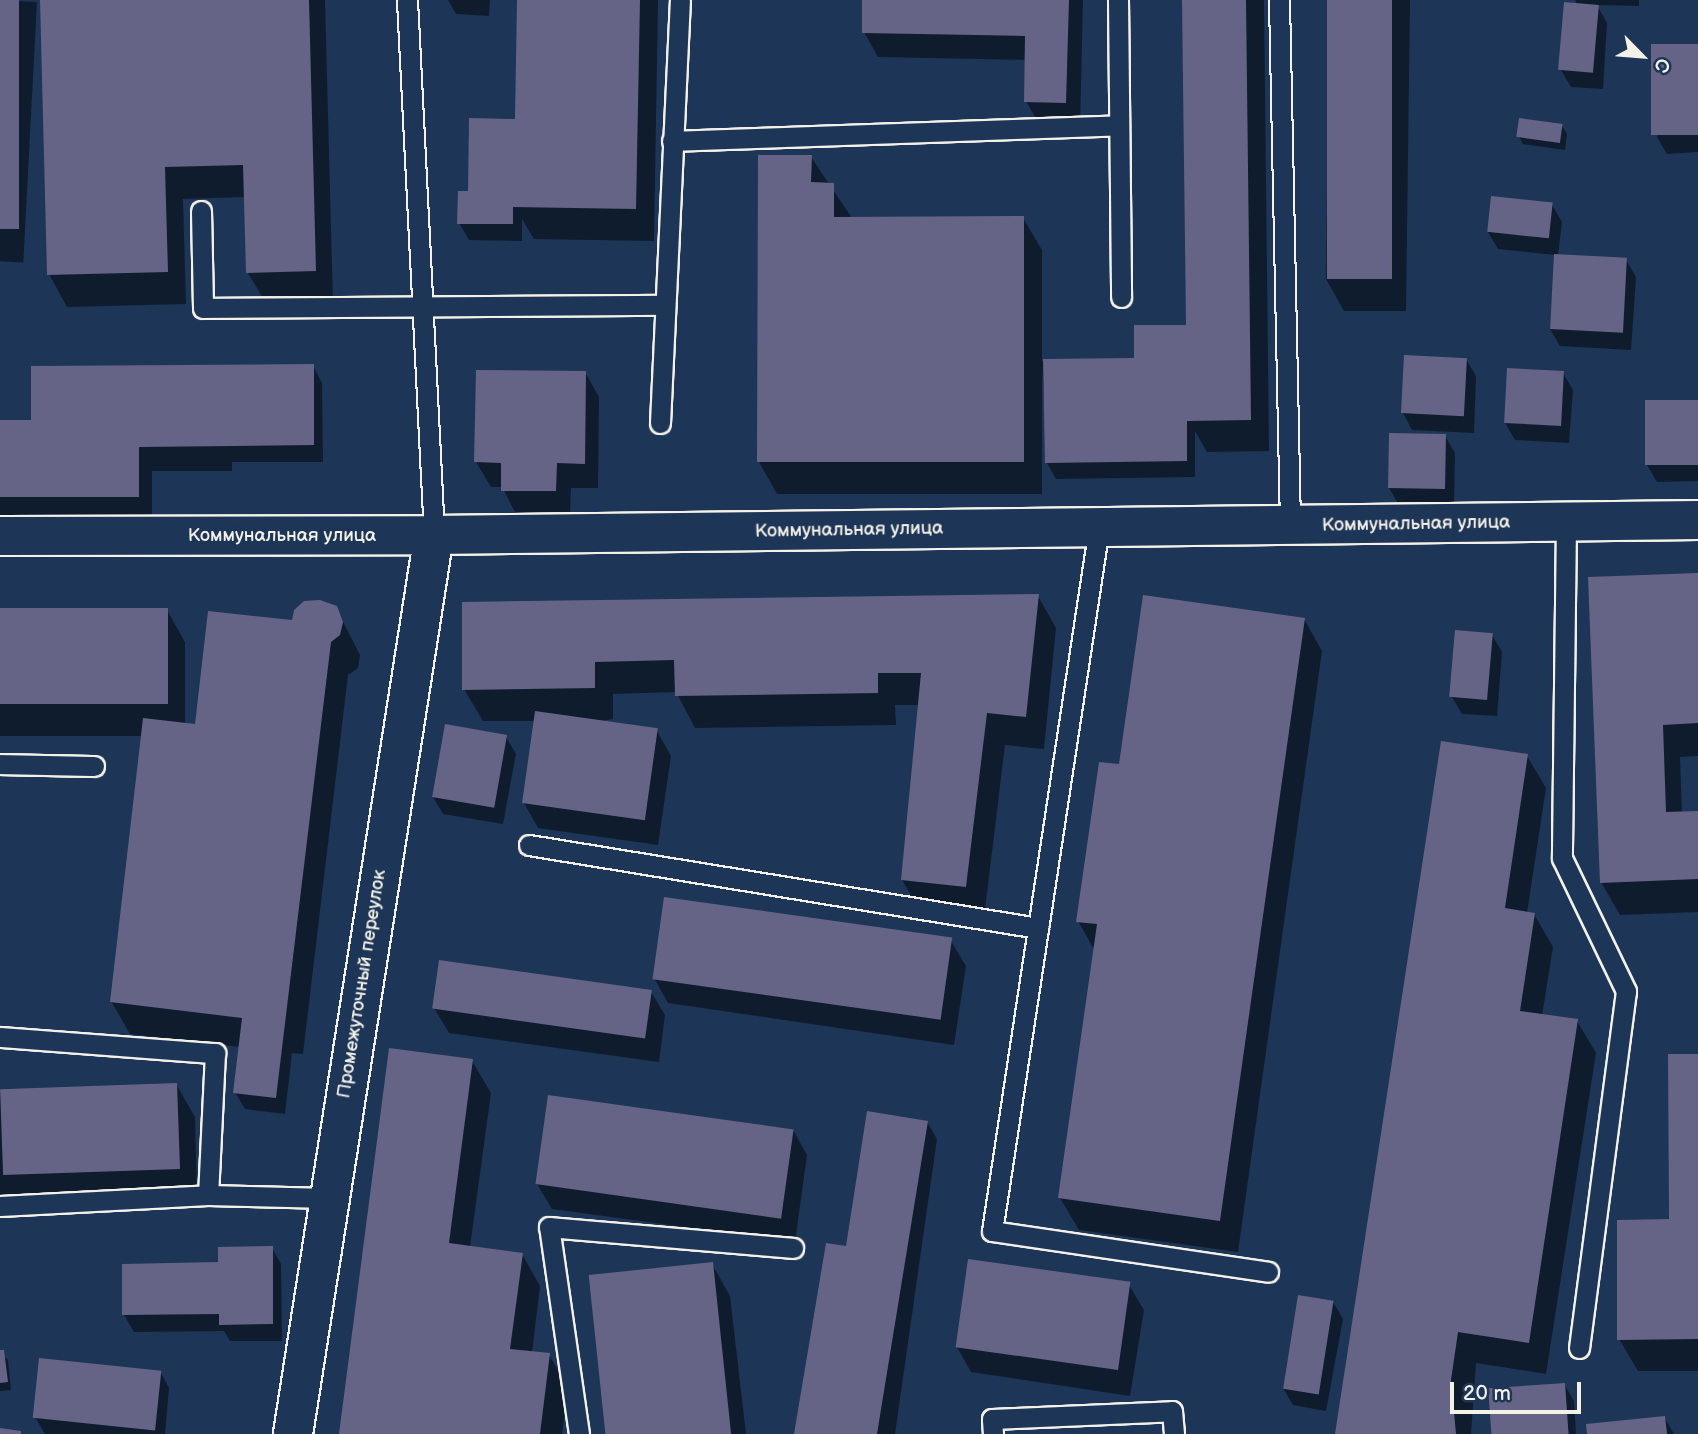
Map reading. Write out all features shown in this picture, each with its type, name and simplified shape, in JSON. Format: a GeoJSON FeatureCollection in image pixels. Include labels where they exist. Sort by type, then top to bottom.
{"type":"FeatureCollection","features":[{"type":"Feature","properties":{"kind":"street","name":"Коммунальная улица"},"geometry":{"type":"LineString","coordinates":[[0,536],[434,535],[1698,520]]}},
{"type":"Feature","properties":{"kind":"street","name":"Промежуточный переулок"},"geometry":{"type":"LineString","coordinates":[[293,1434],[434,535]]}},
{"type":"Feature","properties":{"kind":"lane"},"geometry":{"type":"LineString","coordinates":[[407,0],[425,303],[434,535]]}},
{"type":"Feature","properties":{"kind":"lane"},"geometry":{"type":"LineString","coordinates":[[660,423],[663,304],[680,0]]}},
{"type":"Feature","properties":{"kind":"lane"},"geometry":{"type":"LineString","coordinates":[[1118,0],[1121,298]]}},
{"type":"Feature","properties":{"kind":"lane"},"geometry":{"type":"LineString","coordinates":[[1279,0],[1290,525]]}},
{"type":"Feature","properties":{"kind":"lane"},"geometry":{"type":"LineString","coordinates":[[672,141],[1119,125]]}},
{"type":"Feature","properties":{"kind":"lane"},"geometry":{"type":"LineString","coordinates":[[201,211],[203,308],[425,303],[663,304]]}},
{"type":"Feature","properties":{"kind":"lane"},"geometry":{"type":"LineString","coordinates":[[1566,522],[1562,858],[1626,991],[1579,1348]]}},
{"type":"Feature","properties":{"kind":"lane"},"geometry":{"type":"LineString","coordinates":[[1099,527],[992,1231],[1268,1272]]}},
{"type":"Feature","properties":{"kind":"lane"},"geometry":{"type":"LineString","coordinates":[[0,764],[94,766]]}},
{"type":"Feature","properties":{"kind":"lane"},"geometry":{"type":"LineString","coordinates":[[529,845],[1038,928]]}},
{"type":"Feature","properties":{"kind":"lane"},"geometry":{"type":"LineString","coordinates":[[0,1038],[215,1053],[208,1195]]}},
{"type":"Feature","properties":{"kind":"lane"},"geometry":{"type":"LineString","coordinates":[[0,1206],[208,1195],[328,1198]]}},
{"type":"Feature","properties":{"kind":"lane"},"geometry":{"type":"LineString","coordinates":[[579,1434],[549,1227],[793,1248]]}},
{"type":"Feature","properties":{"kind":"lane"},"geometry":{"type":"LineString","coordinates":[[993,1434],[992,1419],[1172,1411],[1174,1434]]}},
{"type":"Feature","properties":{"kind":"building"},"geometry":{"type":"Polygon","coordinates":[[[0,0],[19,0],[19,229],[0,229],[0,0]]]}},
{"type":"Feature","properties":{"kind":"building"},"geometry":{"type":"Polygon","coordinates":[[[40,0],[309,0],[316,271],[246,273],[243,165],[165,167],[168,272],[47,275],[40,0]]]}},
{"type":"Feature","properties":{"kind":"building"},"geometry":{"type":"Polygon","coordinates":[[[517,0],[640,0],[636,209],[513,207],[513,224],[457,224],[458,191],[468,191],[469,118],[515,119],[517,0]]]}},
{"type":"Feature","properties":{"kind":"building"},"geometry":{"type":"Polygon","coordinates":[[[862,0],[1069,0],[1066,103],[1024,102],[1025,36],[862,33],[862,0]]]}},
{"type":"Feature","properties":{"kind":"building"},"geometry":{"type":"Polygon","coordinates":[[[1182,0],[1246,0],[1251,420],[1187,421],[1187,461],[1045,463],[1043,359],[1134,358],[1134,325],[1186,325],[1182,0]]]}},
{"type":"Feature","properties":{"kind":"building"},"geometry":{"type":"Polygon","coordinates":[[[1327,0],[1392,0],[1392,279],[1327,279],[1327,0]]]}},
{"type":"Feature","properties":{"kind":"building"},"geometry":{"type":"Polygon","coordinates":[[[1564,2],[1599,5],[1593,73],[1558,70],[1564,2]]]}},
{"type":"Feature","properties":{"kind":"building"},"geometry":{"type":"Polygon","coordinates":[[[1651,44],[1698,44],[1698,135],[1651,135],[1651,44]]]}},
{"type":"Feature","properties":{"kind":"building"},"geometry":{"type":"Polygon","coordinates":[[[1519,118],[1563,124],[1560,143],[1516,137],[1519,118]]]}},
{"type":"Feature","properties":{"kind":"building"},"geometry":{"type":"Polygon","coordinates":[[[758,155],[812,155],[811,182],[834,183],[834,217],[1024,216],[1024,462],[757,462],[758,155]]]}},
{"type":"Feature","properties":{"kind":"building"},"geometry":{"type":"Polygon","coordinates":[[[1491,196],[1553,202],[1549,238],[1487,232],[1491,196]]]}},
{"type":"Feature","properties":{"kind":"building"},"geometry":{"type":"Polygon","coordinates":[[[1554,254],[1627,258],[1623,333],[1550,329],[1554,254]]]}},
{"type":"Feature","properties":{"kind":"building"},"geometry":{"type":"Polygon","coordinates":[[[1404,355],[1467,358],[1464,416],[1401,413],[1404,355]]]}},
{"type":"Feature","properties":{"kind":"building"},"geometry":{"type":"Polygon","coordinates":[[[314,364],[314,445],[139,447],[139,497],[0,497],[0,420],[31,420],[31,366],[314,364]]]}},
{"type":"Feature","properties":{"kind":"building"},"geometry":{"type":"Polygon","coordinates":[[[1507,368],[1564,371],[1561,426],[1504,423],[1507,368]]]}},
{"type":"Feature","properties":{"kind":"building"},"geometry":{"type":"Polygon","coordinates":[[[476,370],[586,371],[585,464],[557,463],[556,491],[501,491],[501,463],[474,462],[476,370]]]}},
{"type":"Feature","properties":{"kind":"building"},"geometry":{"type":"Polygon","coordinates":[[[1645,400],[1698,400],[1698,465],[1645,465],[1645,400]]]}},
{"type":"Feature","properties":{"kind":"building"},"geometry":{"type":"Polygon","coordinates":[[[1389,433],[1446,434],[1445,489],[1388,488],[1389,433]]]}},
{"type":"Feature","properties":{"kind":"building"},"geometry":{"type":"Polygon","coordinates":[[[1698,573],[1698,723],[1663,725],[1666,812],[1698,811],[1698,879],[1600,883],[1588,577],[1698,573]]]}},
{"type":"Feature","properties":{"kind":"building"},"geometry":{"type":"Polygon","coordinates":[[[1039,594],[1026,717],[987,713],[966,887],[901,880],[921,673],[878,673],[878,693],[675,696],[674,660],[595,662],[595,688],[462,690],[462,602],[1039,594]]]}},
{"type":"Feature","properties":{"kind":"building"},"geometry":{"type":"Polygon","coordinates":[[[1143,595],[1305,618],[1220,1221],[1058,1198],[1097,924],[1076,922],[1099,762],[1119,764],[1143,595]]]}},
{"type":"Feature","properties":{"kind":"building"},"geometry":{"type":"Polygon","coordinates":[[[320,600],[337,606],[343,622],[340,635],[331,642],[276,1098],[233,1093],[242,1018],[110,1002],[143,718],[195,724],[208,611],[292,620],[294,610],[304,601],[320,600]]]}},
{"type":"Feature","properties":{"kind":"building"},"geometry":{"type":"Polygon","coordinates":[[[0,608],[168,608],[168,704],[0,704],[0,608]]]}},
{"type":"Feature","properties":{"kind":"building"},"geometry":{"type":"Polygon","coordinates":[[[1455,630],[1493,633],[1487,700],[1449,697],[1455,630]]]}},
{"type":"Feature","properties":{"kind":"building"},"geometry":{"type":"Polygon","coordinates":[[[535,711],[658,728],[645,820],[522,803],[535,711]]]}},
{"type":"Feature","properties":{"kind":"building"},"geometry":{"type":"Polygon","coordinates":[[[445,724],[507,735],[494,808],[432,797],[445,724]]]}},
{"type":"Feature","properties":{"kind":"building"},"geometry":{"type":"Polygon","coordinates":[[[1441,741],[1528,754],[1505,908],[1535,913],[1520,1011],[1578,1019],[1529,1343],[1458,1332],[1451,1380],[1456,1434],[1335,1434],[1441,741]]]}},
{"type":"Feature","properties":{"kind":"building"},"geometry":{"type":"Polygon","coordinates":[[[664,897],[952,937],[941,1020],[652,979],[664,897]]]}},
{"type":"Feature","properties":{"kind":"building"},"geometry":{"type":"Polygon","coordinates":[[[439,960],[652,990],[645,1038],[432,1009],[439,960]]]}},
{"type":"Feature","properties":{"kind":"building"},"geometry":{"type":"Polygon","coordinates":[[[389,1048],[473,1059],[449,1243],[523,1253],[510,1349],[550,1353],[540,1434],[339,1434],[389,1048]]]}},
{"type":"Feature","properties":{"kind":"building"},"geometry":{"type":"Polygon","coordinates":[[[1668,1054],[1698,1054],[1698,1339],[1617,1340],[1617,1220],[1669,1219],[1668,1054]]]}},
{"type":"Feature","properties":{"kind":"building"},"geometry":{"type":"Polygon","coordinates":[[[177,1083],[180,1169],[3,1175],[0,1089],[177,1083]]]}},
{"type":"Feature","properties":{"kind":"building"},"geometry":{"type":"Polygon","coordinates":[[[548,1095],[794,1130],[781,1219],[535,1184],[548,1095]]]}},
{"type":"Feature","properties":{"kind":"building"},"geometry":{"type":"Polygon","coordinates":[[[867,1111],[928,1121],[877,1434],[794,1434],[826,1243],[846,1246],[867,1111]]]}},
{"type":"Feature","properties":{"kind":"building"},"geometry":{"type":"Polygon","coordinates":[[[273,1246],[273,1324],[219,1325],[219,1314],[122,1315],[122,1264],[218,1262],[218,1247],[273,1246]]]}},
{"type":"Feature","properties":{"kind":"building"},"geometry":{"type":"Polygon","coordinates":[[[968,1259],[1130,1282],[1118,1370],[956,1347],[968,1259]]]}},
{"type":"Feature","properties":{"kind":"building"},"geometry":{"type":"Polygon","coordinates":[[[713,1262],[731,1434],[605,1434],[589,1275],[713,1262]]]}},
{"type":"Feature","properties":{"kind":"building"},"geometry":{"type":"Polygon","coordinates":[[[1298,1295],[1334,1301],[1319,1394],[1283,1389],[1298,1295]]]}},
{"type":"Feature","properties":{"kind":"building"},"geometry":{"type":"Polygon","coordinates":[[[0,1350],[4,1350],[8,1382],[0,1383],[0,1350]]]}},
{"type":"Feature","properties":{"kind":"building"},"geometry":{"type":"Polygon","coordinates":[[[39,1358],[161,1371],[155,1431],[33,1418],[39,1358]]]}},
{"type":"Feature","properties":{"kind":"building"},"geometry":{"type":"Polygon","coordinates":[[[1565,1383],[1569,1434],[1491,1434],[1488,1388],[1565,1383]]]}},
{"type":"Feature","properties":{"kind":"building"},"geometry":{"type":"Polygon","coordinates":[[[1665,1416],[1667,1434],[1587,1434],[1586,1424],[1665,1416]]]}},
{"type":"Feature","properties":{"kind":"building"},"geometry":{"type":"Polygon","coordinates":[[[0,1428],[21,1431],[21,1434],[0,1434],[0,1428]]]}}]}
